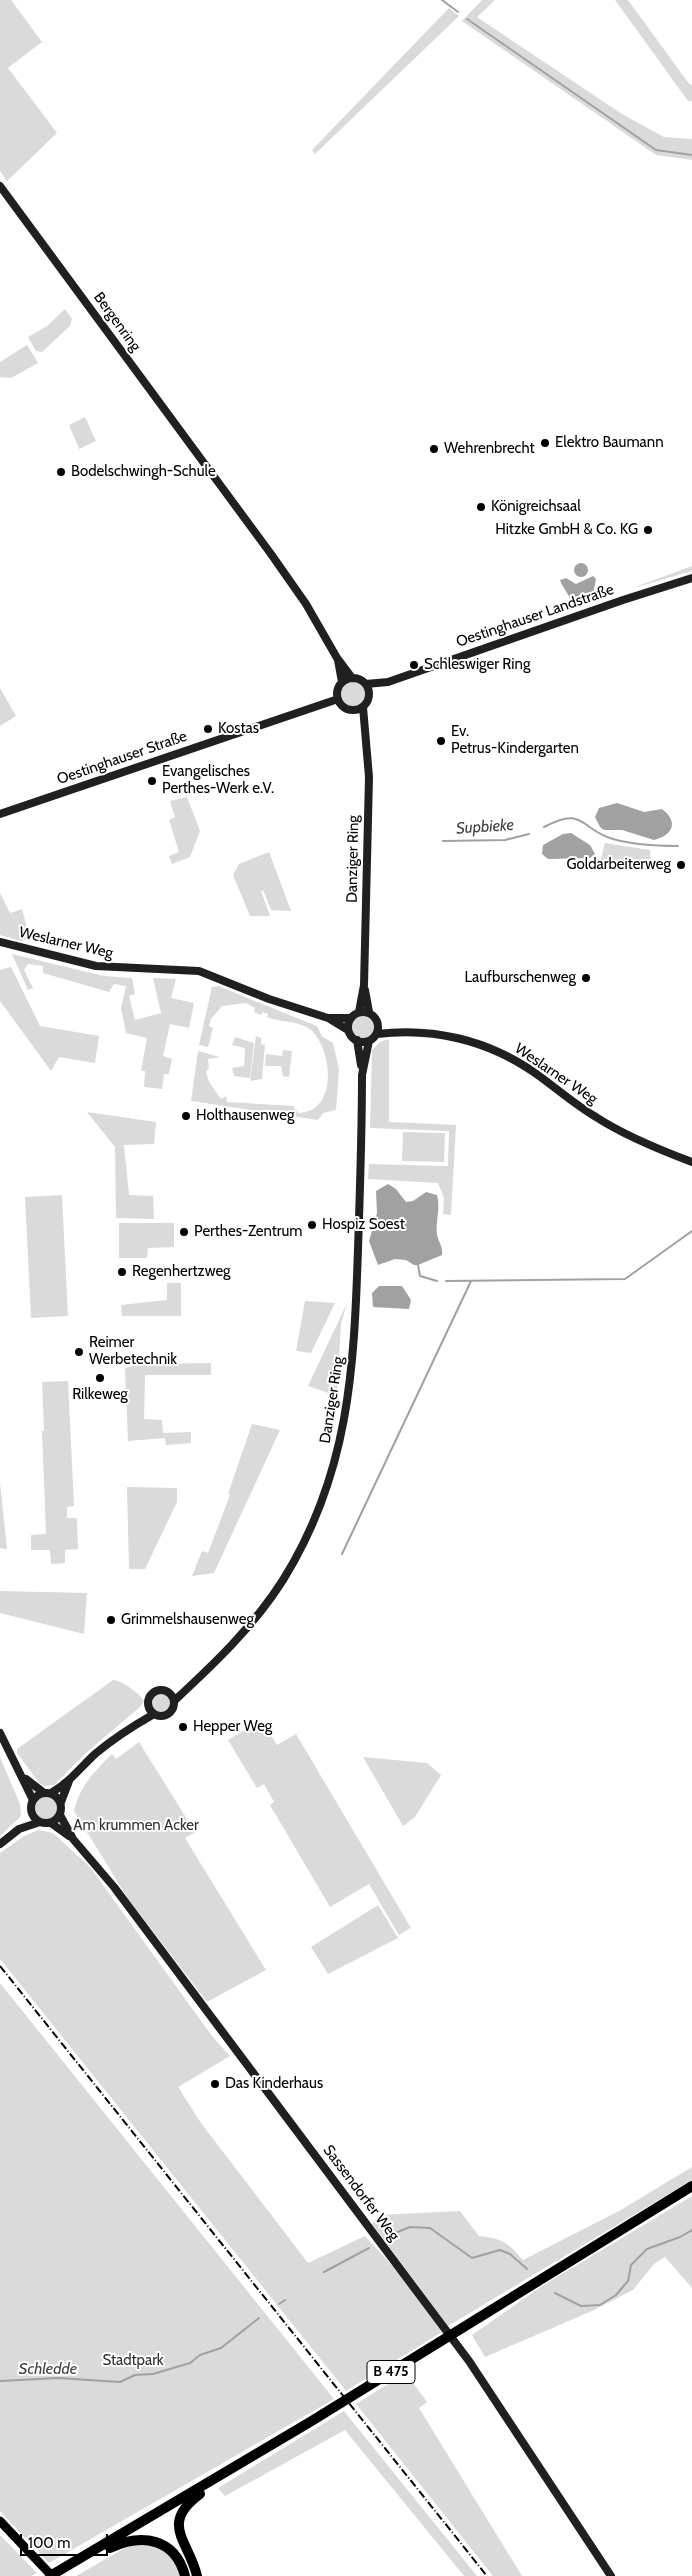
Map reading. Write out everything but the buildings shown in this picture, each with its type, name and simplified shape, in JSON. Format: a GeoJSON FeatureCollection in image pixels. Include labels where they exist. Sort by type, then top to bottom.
{"type":"FeatureCollection","features":[{"type":"Feature","properties":{"kind":"highway","name":"B 475"},"geometry":{"type":"LineString","coordinates":[[51,2576],[310,2422],[692,2186]]}},
{"type":"Feature","properties":{"kind":"highway"},"geometry":{"type":"LineString","coordinates":[[197,2576],[180,2537],[180,2517],[190,2502],[232,2474],[234,2467]]}},
{"type":"Feature","properties":{"kind":"highway"},"geometry":{"type":"LineString","coordinates":[[84,2557],[98,2554],[130,2540],[152,2540],[172,2552],[181,2563],[185,2576]]}},
{"type":"Feature","properties":{"kind":"main road","name":"Bergenring"},"geometry":{"type":"LineString","coordinates":[[0,186],[306,604],[337,658]]}},
{"type":"Feature","properties":{"kind":"main road","name":"Oestinghauser Landstraße"},"geometry":{"type":"LineString","coordinates":[[369,694],[388,682],[692,578]]}},
{"type":"Feature","properties":{"kind":"main road"},"geometry":{"type":"LineString","coordinates":[[337,658],[352,678],[366,684],[369,694],[363,707],[353,710],[344,707],[338,699],[337,693],[342,682],[337,658]]}},
{"type":"Feature","properties":{"kind":"main road"},"geometry":{"type":"LineString","coordinates":[[342,682],[352,678]]}},
{"type":"Feature","properties":{"kind":"main road","name":"Oestinghauser Landstraße"},"geometry":{"type":"LineString","coordinates":[[366,684],[388,682]]}},
{"type":"Feature","properties":{"kind":"main road","name":"Oestinghauser Straße"},"geometry":{"type":"LineString","coordinates":[[0,814],[338,699]]}},
{"type":"Feature","properties":{"kind":"main road","name":"Danziger Ring"},"geometry":{"type":"LineString","coordinates":[[359,1012],[364,985],[369,777],[363,707]]}},
{"type":"Feature","properties":{"kind":"main road","name":"Danziger Ring"},"geometry":{"type":"LineString","coordinates":[[353,710],[365,734]]}},
{"type":"Feature","properties":{"kind":"main road","name":"Weslarner Weg"},"geometry":{"type":"LineString","coordinates":[[0,942],[96,966],[137,970],[188,970],[215,976],[328,1018],[348,1030]]}},
{"type":"Feature","properties":{"kind":"main road","name":"Danziger Ring"},"geometry":{"type":"LineString","coordinates":[[364,985],[369,1012]]}},
{"type":"Feature","properties":{"kind":"main road"},"geometry":{"type":"LineString","coordinates":[[359,1012],[369,1012],[378,1024],[377,1034],[368,1041],[356,1040],[348,1030],[350,1018],[359,1012]]}},
{"type":"Feature","properties":{"kind":"main road","name":"Weslarner Weg"},"geometry":{"type":"LineString","coordinates":[[328,1018],[350,1018]]}},
{"type":"Feature","properties":{"kind":"main road","name":"Weslarner Weg"},"geometry":{"type":"LineString","coordinates":[[378,1024],[398,1031],[460,1038],[498,1052],[533,1071],[602,1121],[692,1162]]}},
{"type":"Feature","properties":{"kind":"main road","name":"Weslarner Weg"},"geometry":{"type":"LineString","coordinates":[[377,1034],[398,1031]]}},
{"type":"Feature","properties":{"kind":"main road","name":"Danziger Ring"},"geometry":{"type":"LineString","coordinates":[[356,1040],[362,1075]]}},
{"type":"Feature","properties":{"kind":"main road","name":"Danziger Ring"},"geometry":{"type":"LineString","coordinates":[[174,1701],[235,1642],[283,1580],[318,1511],[332,1474],[345,1426],[352,1371],[362,1075],[368,1041]]}},
{"type":"Feature","properties":{"kind":"main road","name":"Danziger Ring"},"geometry":{"type":"LineString","coordinates":[[169,1693],[192,1682]]}},
{"type":"Feature","properties":{"kind":"main road"},"geometry":{"type":"LineString","coordinates":[[134,1724],[149,1706],[154,1692],[159,1690],[169,1693],[174,1701],[174,1706],[169,1714],[159,1716],[154,1714],[149,1706]]}},
{"type":"Feature","properties":{"kind":"main road"},"geometry":{"type":"LineString","coordinates":[[33,1800],[69,1782],[97,1753],[134,1724],[154,1714]]}},
{"type":"Feature","properties":{"kind":"main road"},"geometry":{"type":"LineString","coordinates":[[0,1733],[33,1800],[32,1814],[20,1830]]}},
{"type":"Feature","properties":{"kind":"main road"},"geometry":{"type":"LineString","coordinates":[[22,1775],[34,1787],[61,1802]]}},
{"type":"Feature","properties":{"kind":"main road"},"geometry":{"type":"LineString","coordinates":[[0,1844],[20,1830],[40,1822],[51,1823],[60,1815],[61,1802],[69,1782]]}},
{"type":"Feature","properties":{"kind":"main road"},"geometry":{"type":"LineString","coordinates":[[32,1814],[40,1822]]}},
{"type":"Feature","properties":{"kind":"main road","name":"Sassendorfer Weg"},"geometry":{"type":"LineString","coordinates":[[60,1815],[72,1839]]}},
{"type":"Feature","properties":{"kind":"main road","name":"Sassendorfer Weg"},"geometry":{"type":"LineString","coordinates":[[51,1823],[72,1839],[114,1887],[469,2360],[611,2576]]}},
{"type":"Feature","properties":{"kind":"main road"},"geometry":{"type":"LineString","coordinates":[[0,2521],[51,2576]]}},
{"type":"Feature","properties":{"kind":"green space"},"geometry":{"type":"Polygon","coordinates":[[[0,0],[11,0],[42,42],[8,68],[57,133],[7,181],[0,171],[0,0]]]}},
{"type":"Feature","properties":{"kind":"green space"},"geometry":{"type":"Polygon","coordinates":[[[482,0],[495,0],[477,17],[622,114],[664,137],[692,139],[692,160],[656,155],[462,21],[482,0]]]}},
{"type":"Feature","properties":{"kind":"green space"},"geometry":{"type":"Polygon","coordinates":[[[615,0],[628,0],[690,85],[692,84],[692,101],[688,101],[615,0]]]}},
{"type":"Feature","properties":{"kind":"green space"},"geometry":{"type":"Polygon","coordinates":[[[449,8],[459,16],[315,154],[312,150],[449,8]]]}},
{"type":"Feature","properties":{"kind":"green space"},"geometry":{"type":"Polygon","coordinates":[[[65,309],[72,319],[70,326],[42,352],[36,351],[28,337],[47,326],[65,309]]]}},
{"type":"Feature","properties":{"kind":"green space"},"geometry":{"type":"Polygon","coordinates":[[[27,345],[38,363],[11,378],[0,377],[0,362],[27,345]]]}},
{"type":"Feature","properties":{"kind":"green space"},"geometry":{"type":"Polygon","coordinates":[[[85,417],[96,441],[79,449],[69,425],[85,417]]]}},
{"type":"Feature","properties":{"kind":"green space"},"geometry":{"type":"Polygon","coordinates":[[[692,566],[692,571],[630,589],[692,566]]]}},
{"type":"Feature","properties":{"kind":"green space"},"geometry":{"type":"Polygon","coordinates":[[[353,682],[362,685],[365,694],[362,703],[353,706],[344,703],[341,694],[344,685],[353,682]]]}},
{"type":"Feature","properties":{"kind":"green space"},"geometry":{"type":"Polygon","coordinates":[[[0,688],[16,716],[0,726],[0,688]]]}},
{"type":"Feature","properties":{"kind":"green space"},"geometry":{"type":"Polygon","coordinates":[[[187,797],[200,831],[190,857],[172,864],[169,856],[179,852],[169,820],[175,817],[170,801],[187,797]]]}},
{"type":"Feature","properties":{"kind":"green space"},"geometry":{"type":"Polygon","coordinates":[[[605,843],[650,850],[651,867],[599,866],[605,843]]]}},
{"type":"Feature","properties":{"kind":"green space"},"geometry":{"type":"Polygon","coordinates":[[[269,852],[291,911],[271,910],[263,890],[261,891],[270,916],[250,916],[233,875],[239,864],[269,852]]]}},
{"type":"Feature","properties":{"kind":"green space"},"geometry":{"type":"Polygon","coordinates":[[[0,893],[10,913],[22,909],[30,939],[21,941],[0,935],[0,893]]]}},
{"type":"Feature","properties":{"kind":"green space"},"geometry":{"type":"Polygon","coordinates":[[[12,954],[104,976],[132,978],[135,994],[129,996],[135,1020],[161,1013],[153,978],[176,979],[171,998],[194,1003],[189,1028],[170,1024],[163,1056],[172,1059],[169,1074],[164,1074],[162,1089],[144,1087],[145,1071],[141,1071],[147,1038],[126,1033],[121,1008],[126,986],[114,984],[109,992],[43,973],[43,966],[28,964],[24,970],[33,988],[28,990],[12,954]]]}},
{"type":"Feature","properties":{"kind":"green space"},"geometry":{"type":"Polygon","coordinates":[[[11,967],[40,1026],[99,1036],[95,1063],[59,1057],[51,1071],[0,1001],[0,970],[11,967]]]}},
{"type":"Feature","properties":{"kind":"green space"},"geometry":{"type":"Polygon","coordinates":[[[218,986],[317,1026],[322,1036],[333,1043],[339,1069],[336,1110],[323,1113],[318,1120],[191,1101],[198,1051],[220,1057],[208,1059],[209,1068],[206,1072],[209,1082],[221,1099],[226,1096],[227,1102],[293,1106],[298,1113],[311,1110],[320,1103],[328,1081],[325,1055],[314,1033],[304,1026],[267,1017],[268,1014],[263,1012],[261,1015],[254,1012],[255,1008],[246,1003],[222,1006],[211,1019],[209,1026],[213,1028],[208,1047],[199,1045],[212,987],[218,986]]]}},
{"type":"Feature","properties":{"kind":"green space"},"geometry":{"type":"Polygon","coordinates":[[[364,1014],[373,1017],[376,1026],[373,1035],[364,1038],[355,1035],[352,1026],[355,1017],[364,1014]]]}},
{"type":"Feature","properties":{"kind":"green space"},"geometry":{"type":"Polygon","coordinates":[[[256,1036],[261,1038],[261,1044],[265,1045],[262,1079],[250,1081],[256,1036]]]}},
{"type":"Feature","properties":{"kind":"green space"},"geometry":{"type":"Polygon","coordinates":[[[235,1037],[254,1043],[250,1078],[234,1076],[232,1068],[244,1066],[245,1048],[232,1045],[235,1037]]]}},
{"type":"Feature","properties":{"kind":"green space"},"geometry":{"type":"Polygon","coordinates":[[[389,1039],[389,1122],[456,1125],[451,1215],[443,1214],[444,1198],[438,1183],[368,1179],[369,1164],[448,1166],[449,1131],[370,1128],[372,1050],[380,1042],[389,1039]]]}},
{"type":"Feature","properties":{"kind":"green space"},"geometry":{"type":"Polygon","coordinates":[[[283,1050],[292,1051],[289,1077],[283,1076],[281,1066],[265,1066],[266,1054],[282,1056],[283,1050]]]}},
{"type":"Feature","properties":{"kind":"green space"},"geometry":{"type":"Polygon","coordinates":[[[87,1112],[156,1122],[154,1144],[124,1145],[129,1195],[153,1196],[154,1219],[116,1218],[115,1147],[87,1112]]]}},
{"type":"Feature","properties":{"kind":"green space"},"geometry":{"type":"Polygon","coordinates":[[[403,1132],[445,1133],[444,1162],[402,1161],[403,1132]]]}},
{"type":"Feature","properties":{"kind":"green space"},"geometry":{"type":"Polygon","coordinates":[[[62,1195],[68,1316],[31,1318],[25,1197],[62,1195]]]}},
{"type":"Feature","properties":{"kind":"green space"},"geometry":{"type":"Polygon","coordinates":[[[119,1223],[174,1223],[174,1247],[148,1248],[147,1258],[119,1258],[119,1223]]]}},
{"type":"Feature","properties":{"kind":"green space"},"geometry":{"type":"Polygon","coordinates":[[[167,1283],[181,1283],[181,1316],[122,1316],[121,1305],[167,1300],[167,1283]]]}},
{"type":"Feature","properties":{"kind":"green space"},"geometry":{"type":"Polygon","coordinates":[[[305,1301],[335,1303],[311,1353],[296,1351],[305,1301]]]}},
{"type":"Feature","properties":{"kind":"green space"},"geometry":{"type":"Polygon","coordinates":[[[347,1303],[341,1324],[337,1396],[308,1386],[347,1303]]]}},
{"type":"Feature","properties":{"kind":"green space"},"geometry":{"type":"Polygon","coordinates":[[[211,1363],[211,1375],[145,1375],[144,1419],[162,1420],[163,1433],[191,1432],[191,1443],[166,1445],[165,1438],[128,1441],[125,1368],[140,1364],[211,1363]]]}},
{"type":"Feature","properties":{"kind":"green space"},"geometry":{"type":"Polygon","coordinates":[[[68,1381],[74,1506],[67,1507],[67,1518],[77,1518],[78,1549],[65,1550],[65,1563],[51,1564],[50,1550],[31,1550],[31,1535],[46,1534],[42,1382],[68,1381]]]}},
{"type":"Feature","properties":{"kind":"green space"},"geometry":{"type":"Polygon","coordinates":[[[252,1424],[280,1430],[214,1573],[192,1576],[202,1551],[208,1553],[230,1495],[228,1494],[252,1424]]]}},
{"type":"Feature","properties":{"kind":"green space"},"geometry":{"type":"Polygon","coordinates":[[[0,1483],[7,1549],[0,1548],[0,1483]]]}},
{"type":"Feature","properties":{"kind":"green space"},"geometry":{"type":"Polygon","coordinates":[[[127,1487],[177,1488],[177,1502],[145,1569],[129,1569],[127,1487]]]}},
{"type":"Feature","properties":{"kind":"green space"},"geometry":{"type":"Polygon","coordinates":[[[0,1591],[87,1593],[84,1634],[0,1613],[0,1591]]]}},
{"type":"Feature","properties":{"kind":"green space"},"geometry":{"type":"Polygon","coordinates":[[[113,1680],[126,1685],[138,1694],[144,1701],[140,1707],[87,1752],[54,1785],[44,1786],[39,1783],[17,1753],[17,1749],[113,1680]]]}},
{"type":"Feature","properties":{"kind":"green space"},"geometry":{"type":"Polygon","coordinates":[[[157,1694],[165,1694],[170,1699],[168,1710],[157,1712],[152,1707],[152,1699],[157,1694]]]}},
{"type":"Feature","properties":{"kind":"green space"},"geometry":{"type":"Polygon","coordinates":[[[262,1720],[277,1745],[296,1734],[411,1928],[399,1935],[369,1884],[330,1907],[270,1805],[274,1802],[264,1784],[257,1788],[228,1740],[262,1720]]]}},
{"type":"Feature","properties":{"kind":"green space","name":"Am krummen Acker"},"geometry":{"type":"Polygon","coordinates":[[[139,1742],[195,1832],[185,1838],[266,1970],[207,2002],[127,1897],[74,1811],[80,1794],[88,1780],[99,1767],[112,1754],[116,1759],[139,1742]]]}},
{"type":"Feature","properties":{"kind":"green space"},"geometry":{"type":"Polygon","coordinates":[[[0,1757],[20,1804],[21,1816],[0,1836],[0,1757]]]}},
{"type":"Feature","properties":{"kind":"green space"},"geometry":{"type":"Polygon","coordinates":[[[363,1757],[427,1763],[441,1775],[415,1817],[403,1826],[363,1757]]]}},
{"type":"Feature","properties":{"kind":"green space"},"geometry":{"type":"Polygon","coordinates":[[[46,1795],[55,1799],[59,1808],[55,1817],[46,1821],[37,1817],[33,1808],[37,1799],[46,1795]]]}},
{"type":"Feature","properties":{"kind":"green space"},"geometry":{"type":"Polygon","coordinates":[[[38,1830],[53,1833],[90,1867],[212,2036],[230,2056],[178,2087],[201,2123],[308,2263],[365,2236],[397,2271],[442,2332],[346,2391],[0,1959],[0,1853],[24,1836],[38,1830]]]}},
{"type":"Feature","properties":{"kind":"green space"},"geometry":{"type":"Polygon","coordinates":[[[378,1905],[398,1938],[328,1974],[311,1947],[378,1905]]]}},
{"type":"Feature","properties":{"kind":"green space","name":"Stadtpark"},"geometry":{"type":"Polygon","coordinates":[[[0,1983],[334,2399],[49,2563],[0,2511],[0,1983]]]}},
{"type":"Feature","properties":{"kind":"green space"},"geometry":{"type":"Polygon","coordinates":[[[692,2167],[692,2180],[448,2326],[372,2224],[378,2215],[460,2211],[479,2236],[494,2238],[504,2242],[523,2260],[619,2211],[692,2167]]]}},
{"type":"Feature","properties":{"kind":"green space"},"geometry":{"type":"Polygon","coordinates":[[[692,2196],[692,2288],[665,2257],[654,2264],[633,2290],[592,2311],[485,2357],[472,2335],[542,2286],[692,2196]]]}},
{"type":"Feature","properties":{"kind":"green space"},"geometry":{"type":"Polygon","coordinates":[[[406,2373],[427,2402],[419,2408],[522,2576],[493,2576],[356,2404],[406,2373]]]}},
{"type":"Feature","properties":{"kind":"green space"},"geometry":{"type":"Polygon","coordinates":[[[344,2411],[477,2576],[464,2576],[345,2430],[225,2496],[218,2488],[344,2411]]]}},
{"type":"Feature","properties":{"kind":"green space"},"geometry":{"type":"Polygon","coordinates":[[[0,2535],[37,2573],[31,2576],[0,2576],[0,2535]]]}},
{"type":"Feature","properties":{"kind":"green space"},"geometry":{"type":"Polygon","coordinates":[[[132,2544],[156,2547],[168,2555],[178,2568],[181,2576],[76,2576],[132,2544]]]}},
{"type":"Feature","properties":{"kind":"shaded area"},"geometry":{"type":"Polygon","coordinates":[[[578,563],[584,563],[588,570],[584,577],[578,577],[574,573],[574,567],[578,563]]]}},
{"type":"Feature","properties":{"kind":"shaded area"},"geometry":{"type":"Polygon","coordinates":[[[593,576],[596,579],[593,594],[577,601],[570,598],[560,580],[566,578],[576,584],[593,576]]]}},
{"type":"Feature","properties":{"kind":"shaded area"},"geometry":{"type":"Polygon","coordinates":[[[617,803],[644,812],[662,809],[671,819],[672,828],[666,835],[654,840],[622,830],[604,830],[600,827],[595,817],[599,808],[617,803]]]}},
{"type":"Feature","properties":{"kind":"shaded area"},"geometry":{"type":"Polygon","coordinates":[[[571,833],[590,845],[595,854],[590,858],[548,859],[542,854],[543,845],[563,834],[571,833]]]}},
{"type":"Feature","properties":{"kind":"shaded area"},"geometry":{"type":"Polygon","coordinates":[[[388,1184],[396,1189],[406,1202],[413,1201],[426,1192],[437,1195],[437,1235],[442,1255],[418,1265],[414,1265],[406,1260],[395,1259],[378,1265],[369,1241],[377,1213],[376,1191],[388,1184]]]}},
{"type":"Feature","properties":{"kind":"shaded area"},"geometry":{"type":"Polygon","coordinates":[[[379,1286],[402,1286],[411,1300],[409,1309],[373,1307],[372,1293],[379,1286]]]}},
{"type":"Feature","properties":{"kind":"waterway"},"geometry":{"type":"LineString","coordinates":[[442,0],[458,12]]}},
{"type":"Feature","properties":{"kind":"waterway"},"geometry":{"type":"LineString","coordinates":[[467,19],[656,150],[692,155]]}},
{"type":"Feature","properties":{"kind":"waterway","name":"Supbieke"},"geometry":{"type":"LineString","coordinates":[[544,827],[567,818],[575,819],[582,821],[602,835],[613,839],[645,845],[678,846]]}},
{"type":"Feature","properties":{"kind":"waterway","name":"Supbieke"},"geometry":{"type":"LineString","coordinates":[[443,841],[505,840],[529,834]]}},
{"type":"Feature","properties":{"kind":"waterway"},"geometry":{"type":"LineString","coordinates":[[446,1281],[625,1279],[692,1231]]}},
{"type":"Feature","properties":{"kind":"waterway"},"geometry":{"type":"LineString","coordinates":[[418,1265],[420,1276],[437,1281]]}},
{"type":"Feature","properties":{"kind":"waterway"},"geometry":{"type":"LineString","coordinates":[[342,1554],[471,1281]]}},
{"type":"Feature","properties":{"kind":"waterway","name":"Schledde"},"geometry":{"type":"LineString","coordinates":[[390,2235],[410,2227],[430,2228],[472,2258],[500,2250],[510,2254],[527,2269]]}},
{"type":"Feature","properties":{"kind":"waterway","name":"Schledde"},"geometry":{"type":"LineString","coordinates":[[555,2293],[581,2306],[600,2305],[616,2295],[628,2281],[631,2265],[647,2249],[680,2237],[692,2230]]}},
{"type":"Feature","properties":{"kind":"waterway","name":"Schledde"},"geometry":{"type":"LineString","coordinates":[[324,2272],[369,2248]]}},
{"type":"Feature","properties":{"kind":"waterway","name":"Schledde"},"geometry":{"type":"LineString","coordinates":[[279,2304],[285,2300]]}},
{"type":"Feature","properties":{"kind":"waterway","name":"Schledde"},"geometry":{"type":"LineString","coordinates":[[0,2381],[58,2378],[120,2382],[135,2375],[153,2374],[190,2363],[200,2355],[221,2348],[259,2318]]}},
{"type":"Feature","properties":{"kind":"railway"},"geometry":{"type":"LineString","coordinates":[[0,1966],[487,2576]]}},
{"type":"Feature","properties":{"kind":"place","name":"Elektro Baumann"},"geometry":{"type":"Point","coordinates":[545,443]}},
{"type":"Feature","properties":{"kind":"place","name":"Wehrenbrecht"},"geometry":{"type":"Point","coordinates":[434,449]}},
{"type":"Feature","properties":{"kind":"place","name":"Bodelschwingh-Schule"},"geometry":{"type":"Point","coordinates":[61,472]}},
{"type":"Feature","properties":{"kind":"place","name":"Königreichsaal"},"geometry":{"type":"Point","coordinates":[481,507]}},
{"type":"Feature","properties":{"kind":"place","name":"Hitzke GmbH & Co. KG"},"geometry":{"type":"Point","coordinates":[648,530]}},
{"type":"Feature","properties":{"kind":"place","name":"Schleswiger Ring"},"geometry":{"type":"Point","coordinates":[414,665]}},
{"type":"Feature","properties":{"kind":"place","name":"Kostas"},"geometry":{"type":"Point","coordinates":[208,729]}},
{"type":"Feature","properties":{"kind":"place","name":"Ev. Petrus-Kindergarten"},"geometry":{"type":"Point","coordinates":[441,741]}},
{"type":"Feature","properties":{"kind":"place","name":"Evangelisches Perthes-Werk e.V."},"geometry":{"type":"Point","coordinates":[152,781]}},
{"type":"Feature","properties":{"kind":"place","name":"Goldarbeiterweg"},"geometry":{"type":"Point","coordinates":[681,865]}},
{"type":"Feature","properties":{"kind":"place","name":"Laufburschenweg"},"geometry":{"type":"Point","coordinates":[586,978]}},
{"type":"Feature","properties":{"kind":"place","name":"Holthausenweg"},"geometry":{"type":"Point","coordinates":[186,1116]}},
{"type":"Feature","properties":{"kind":"place","name":"Hospiz Soest"},"geometry":{"type":"Point","coordinates":[312,1225]}},
{"type":"Feature","properties":{"kind":"place","name":"Perthes-Zentrum"},"geometry":{"type":"Point","coordinates":[184,1232]}},
{"type":"Feature","properties":{"kind":"place","name":"Regenhertzweg"},"geometry":{"type":"Point","coordinates":[122,1272]}},
{"type":"Feature","properties":{"kind":"place","name":"Reimer Werbetechnik"},"geometry":{"type":"Point","coordinates":[79,1352]}},
{"type":"Feature","properties":{"kind":"place","name":"Rilkeweg"},"geometry":{"type":"Point","coordinates":[100,1378]}},
{"type":"Feature","properties":{"kind":"place","name":"Grimmelshausenweg"},"geometry":{"type":"Point","coordinates":[111,1620]}},
{"type":"Feature","properties":{"kind":"place","name":"Hepper Weg"},"geometry":{"type":"Point","coordinates":[183,1727]}},
{"type":"Feature","properties":{"kind":"place","name":"Das Kinderhaus"},"geometry":{"type":"Point","coordinates":[215,2084]}}]}
